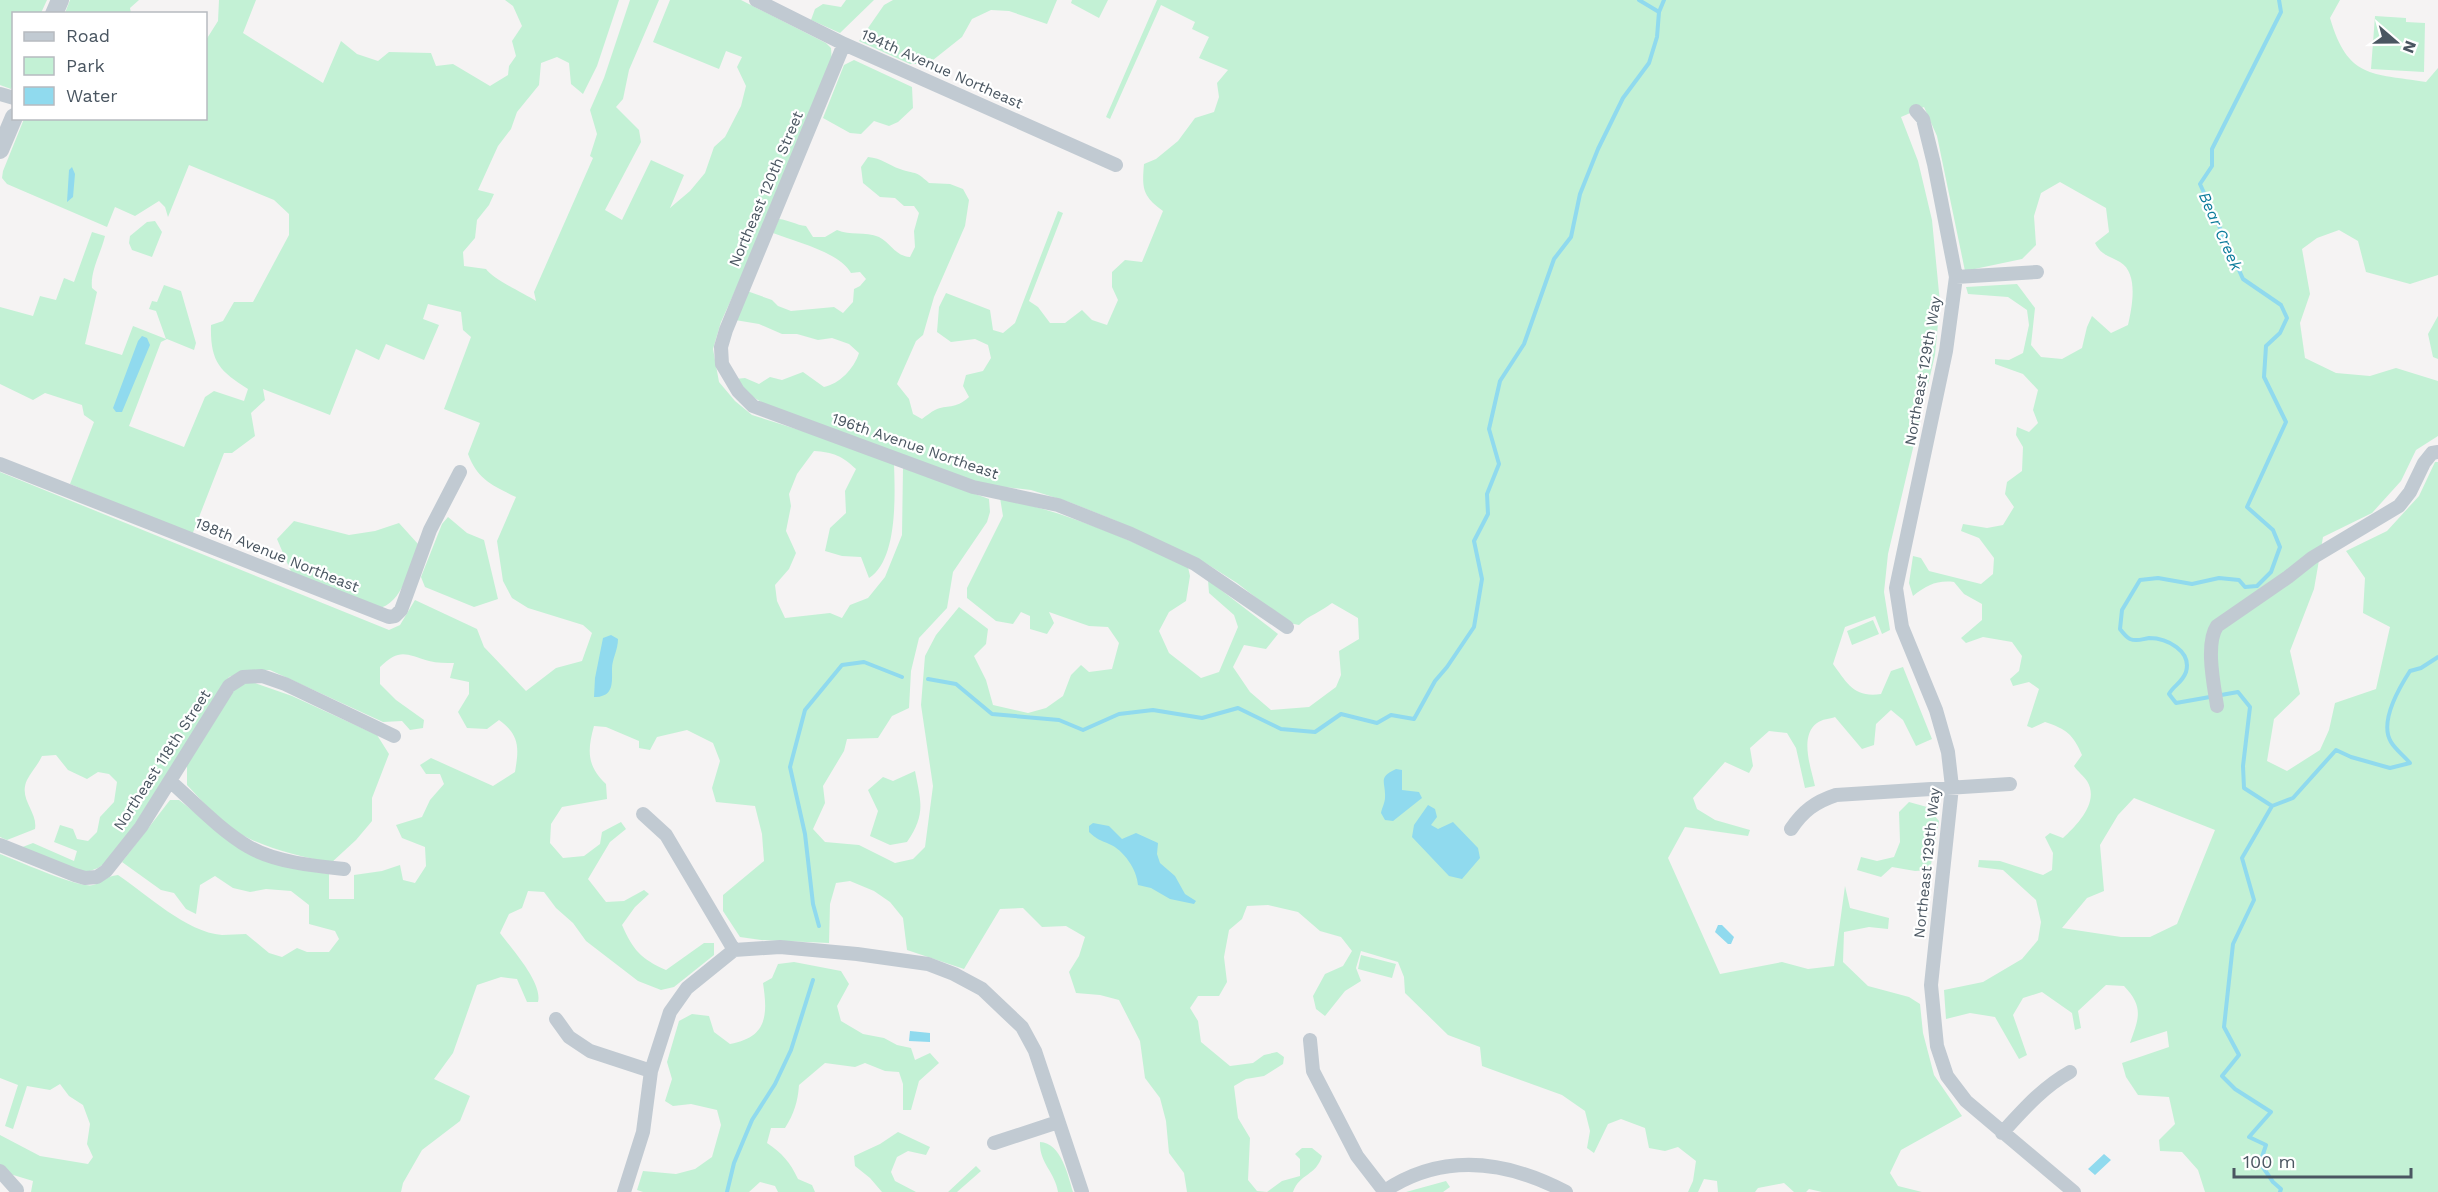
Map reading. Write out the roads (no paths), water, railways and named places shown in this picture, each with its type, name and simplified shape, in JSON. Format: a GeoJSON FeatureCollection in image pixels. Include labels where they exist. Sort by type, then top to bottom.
{"type":"FeatureCollection","features":[{"type":"Feature","properties":{"kind":"street","name":"194th Avenue Northeast"},"geometry":{"type":"LineString","coordinates":[[756,0],[844,44],[1116,165]]}},
{"type":"Feature","properties":{"kind":"street","name":"Northeast 120th Street"},"geometry":{"type":"LineString","coordinates":[[721,347],[844,44]]}},
{"type":"Feature","properties":{"kind":"street","name":"Northeast 129th Way"},"geometry":{"type":"LineString","coordinates":[[1916,111],[1923,118],[1956,277],[1946,351],[1896,588],[1902,627],[1936,710],[1948,752],[1952,787],[1931,985],[1937,1046],[1947,1076],[1966,1101],[2074,1192]]}},
{"type":"Feature","properties":{"kind":"street"},"geometry":{"type":"LineString","coordinates":[[0,150],[13,120]]}},
{"type":"Feature","properties":{"kind":"street"},"geometry":{"type":"LineString","coordinates":[[1956,277],[2037,272]]}},
{"type":"Feature","properties":{"kind":"street","name":"196th Avenue Northeast"},"geometry":{"type":"LineString","coordinates":[[721,347],[722,364],[738,391],[753,406],[973,486],[1058,505],[1131,534],[1195,564],[1287,627]]}},
{"type":"Feature","properties":{"kind":"street"},"geometry":{"type":"LineString","coordinates":[[2217,706],[2211,638],[2217,626],[2312,558],[2399,506],[2410,492],[2424,463],[2432,453],[2438,452]]}},
{"type":"Feature","properties":{"kind":"street","name":"198th Avenue Northeast"},"geometry":{"type":"LineString","coordinates":[[0,464],[388,617],[395,616],[401,610],[430,530],[460,472]]}},
{"type":"Feature","properties":{"kind":"street","name":"Northeast 118th Street"},"geometry":{"type":"LineString","coordinates":[[0,845],[85,878],[97,877],[106,871],[141,827],[229,686],[243,677],[262,676],[285,684],[394,736]]}},
{"type":"Feature","properties":{"kind":"street"},"geometry":{"type":"LineString","coordinates":[[170,781],[224,829],[250,848],[310,865],[344,869]]}},
{"type":"Feature","properties":{"kind":"street"},"geometry":{"type":"LineString","coordinates":[[1791,829],[1801,814],[1818,802],[1836,795],[2010,784]]}},
{"type":"Feature","properties":{"kind":"street"},"geometry":{"type":"LineString","coordinates":[[643,814],[666,835],[735,950]]}},
{"type":"Feature","properties":{"kind":"street"},"geometry":{"type":"LineString","coordinates":[[624,1192],[643,1132],[651,1071],[670,1012],[687,988],[735,950],[780,947],[857,954],[928,964],[954,974],[982,989],[1022,1027],[1035,1051],[1082,1192]]}},
{"type":"Feature","properties":{"kind":"street"},"geometry":{"type":"LineString","coordinates":[[556,1019],[569,1037],[590,1051],[651,1071]]}},
{"type":"Feature","properties":{"kind":"street"},"geometry":{"type":"LineString","coordinates":[[1310,1040],[1313,1071],[1357,1156],[1383,1191],[1422,1172],[1450,1164],[1483,1165],[1520,1174],[1566,1192]]}},
{"type":"Feature","properties":{"kind":"street"},"geometry":{"type":"LineString","coordinates":[[2002,1133],[2024,1107],[2053,1082],[2070,1072]]}},
{"type":"Feature","properties":{"kind":"street"},"geometry":{"type":"LineString","coordinates":[[994,1143],[1058,1122]]}},
{"type":"Feature","properties":{"kind":"street"},"geometry":{"type":"LineString","coordinates":[[0,1171],[17,1190]]}},
{"type":"Feature","properties":{"kind":"water"},"geometry":{"type":"Polygon","coordinates":[[[72,167],[75,174],[73,197],[67,202],[69,170],[72,167]]]}},
{"type":"Feature","properties":{"kind":"water"},"geometry":{"type":"Polygon","coordinates":[[[142,336],[147,338],[150,345],[122,412],[116,412],[113,408],[138,341],[142,336]]]}},
{"type":"Feature","properties":{"kind":"water"},"geometry":{"type":"Polygon","coordinates":[[[611,635],[618,639],[610,688],[605,695],[594,697],[595,678],[603,638],[611,635]]]}},
{"type":"Feature","properties":{"kind":"water"},"geometry":{"type":"Polygon","coordinates":[[[1396,769],[1402,770],[1402,790],[1419,792],[1422,798],[1393,821],[1385,820],[1381,813],[1385,800],[1384,778],[1396,769]]]}},
{"type":"Feature","properties":{"kind":"water"},"geometry":{"type":"Polygon","coordinates":[[[1428,805],[1435,809],[1437,817],[1431,825],[1438,829],[1453,822],[1478,848],[1480,858],[1462,879],[1449,876],[1412,837],[1414,825],[1428,805]]]}},
{"type":"Feature","properties":{"kind":"water"},"geometry":{"type":"Polygon","coordinates":[[[1093,823],[1109,826],[1122,839],[1136,833],[1158,843],[1157,854],[1160,863],[1175,876],[1185,894],[1196,901],[1194,904],[1170,899],[1151,888],[1138,885],[1135,873],[1125,856],[1115,847],[1089,832],[1089,826],[1093,823]]]}},
{"type":"Feature","properties":{"kind":"water"},"geometry":{"type":"Polygon","coordinates":[[[1718,925],[1722,925],[1734,937],[1731,944],[1715,932],[1718,925]]]}},
{"type":"Feature","properties":{"kind":"water"},"geometry":{"type":"Polygon","coordinates":[[[910,1031],[930,1033],[930,1042],[909,1041],[910,1031]]]}},
{"type":"Feature","properties":{"kind":"water"},"geometry":{"type":"Polygon","coordinates":[[[2104,1154],[2111,1160],[2095,1175],[2088,1169],[2104,1154]]]}},
{"type":"Feature","properties":{"kind":"waterway"},"geometry":{"type":"LineString","coordinates":[[1639,0],[1659,12]]}},
{"type":"Feature","properties":{"kind":"waterway"},"geometry":{"type":"LineString","coordinates":[[928,679],[956,684],[992,714],[1059,720],[1083,730],[1119,714],[1153,710],[1202,718],[1238,708],[1281,729],[1315,732],[1341,714],[1377,723],[1391,715],[1414,719],[1435,681],[1474,627],[1482,579],[1474,541],[1488,514],[1487,494],[1499,464],[1489,429],[1500,381],[1524,344],[1554,259],[1571,237],[1580,194],[1598,149],[1623,98],[1649,63],[1657,37],[1659,12],[1664,0]]}},
{"type":"Feature","properties":{"kind":"waterway","name":"Bear Creek"},"geometry":{"type":"LineString","coordinates":[[2279,0],[2281,12],[2212,149],[2212,166],[2200,184],[2243,279],[2281,305],[2287,318],[2280,333],[2266,346],[2264,377],[2286,422],[2247,507],[2273,530],[2280,547],[2271,572],[2257,586],[2245,587],[2239,580],[2219,578],[2192,584],[2158,578],[2140,580],[2122,610],[2120,629],[2130,639],[2163,640],[2182,652],[2187,665],[2186,672],[2169,694],[2176,703],[2238,692],[2250,707],[2243,766],[2244,788],[2272,806],[2293,798],[2336,750],[2351,757],[2390,768],[2410,763],[2391,742],[2387,725],[2389,715],[2396,696],[2410,671],[2421,668],[2438,657]]}},
{"type":"Feature","properties":{"kind":"waterway"},"geometry":{"type":"LineString","coordinates":[[819,926],[813,904],[805,834],[790,767],[805,710],[842,665],[864,662],[902,677]]}},
{"type":"Feature","properties":{"kind":"waterway"},"geometry":{"type":"LineString","coordinates":[[2272,806],[2242,858],[2254,900],[2233,944],[2224,1027],[2239,1055],[2222,1076],[2235,1089],[2271,1112],[2249,1137],[2266,1145],[2260,1163],[2273,1182],[2281,1189],[2280,1192]]}},
{"type":"Feature","properties":{"kind":"waterway"},"geometry":{"type":"LineString","coordinates":[[727,1192],[734,1163],[752,1120],[775,1084],[791,1050],[813,980]]}}]}
